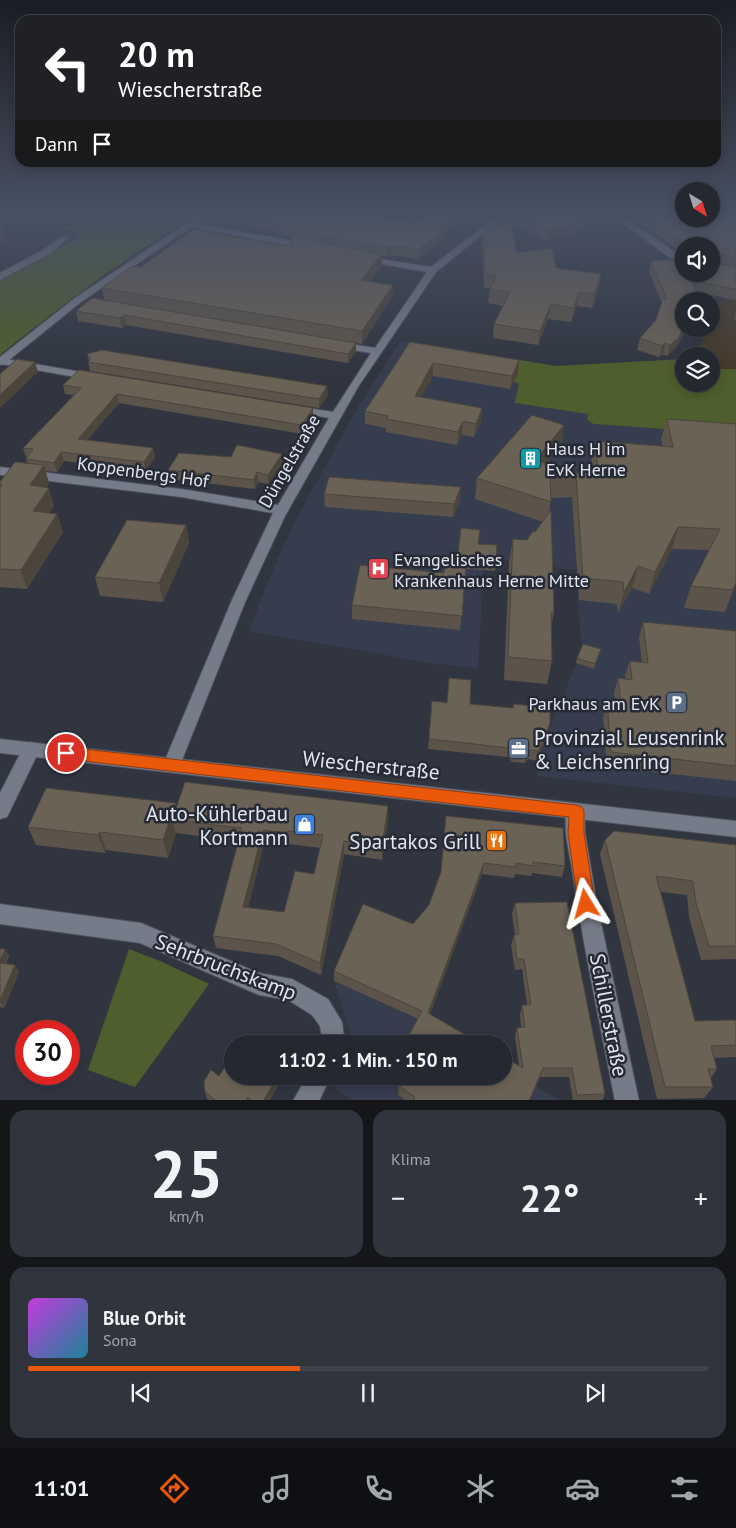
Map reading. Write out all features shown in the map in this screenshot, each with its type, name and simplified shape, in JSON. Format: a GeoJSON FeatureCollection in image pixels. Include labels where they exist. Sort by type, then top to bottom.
{"type":"FeatureCollection","features":[{"type":"Feature","properties":{"kind":"street"},"geometry":{"type":"LineString","coordinates":[[0,277],[18,267]]}},
{"type":"Feature","properties":{"kind":"street"},"geometry":{"type":"LineString","coordinates":[[0,362],[78,300],[126,267]]}},
{"type":"Feature","properties":{"kind":"street"},"geometry":{"type":"LineString","coordinates":[[419,267],[433,270]]}},
{"type":"Feature","properties":{"kind":"street","name":"Düngelstraße"},"geometry":{"type":"LineString","coordinates":[[172,765],[238,600],[281,510],[376,351],[436,267]]}},
{"type":"Feature","properties":{"kind":"street"},"geometry":{"type":"LineString","coordinates":[[78,300],[94,303]]}},
{"type":"Feature","properties":{"kind":"street"},"geometry":{"type":"LineString","coordinates":[[327,343],[376,351]]}},
{"type":"Feature","properties":{"kind":"street"},"geometry":{"type":"LineString","coordinates":[[0,362],[105,378]]}},
{"type":"Feature","properties":{"kind":"street"},"geometry":{"type":"LineString","coordinates":[[288,408],[336,416]]}},
{"type":"Feature","properties":{"kind":"street","name":"Koppenbergs Hof"},"geometry":{"type":"LineString","coordinates":[[0,471],[172,492],[281,510]]}},
{"type":"Feature","properties":{"kind":"street","name":"Wiescherstraße"},"geometry":{"type":"LineString","coordinates":[[0,746],[736,830]]}},
{"type":"Feature","properties":{"kind":"street"},"geometry":{"type":"LineString","coordinates":[[0,811],[31,749]]}},
{"type":"Feature","properties":{"kind":"street","name":"Schillerstraße"},"geometry":{"type":"LineString","coordinates":[[576,811],[576,833],[586,904],[627,1100]]}},
{"type":"Feature","properties":{"kind":"street","name":"Sehrbruchskamp"},"geometry":{"type":"LineString","coordinates":[[0,914],[141,933],[259,984],[292,990],[320,1007],[331,1022],[333,1035]]}},
{"type":"Feature","properties":{"kind":"street"},"geometry":{"type":"LineString","coordinates":[[305,1100],[314,1085]]}},
{"type":"Feature","properties":{"kind":"shaded area"},"geometry":{"type":"Polygon","coordinates":[[[736,296],[736,369],[720,369],[720,347],[699,347],[704,337],[720,337],[720,304],[723,298],[736,296]]]}},
{"type":"Feature","properties":{"kind":"shaded area","name":"Evangelisches Krankenhaus Herne Mitte"},"geometry":{"type":"Polygon","coordinates":[[[400,341],[556,366],[675,359],[675,392],[720,392],[720,369],[736,369],[736,798],[537,776],[537,761],[584,644],[581,642],[576,570],[556,568],[555,565],[484,558],[478,668],[437,664],[249,631],[266,586],[293,525],[358,407],[400,341]]]}},
{"type":"Feature","properties":{"kind":"shaded area"},"geometry":{"type":"Polygon","coordinates":[[[334,981],[421,1021],[447,1035],[349,1035],[349,1028],[334,981]]]}},
{"type":"Feature","properties":{"kind":"shaded area"},"geometry":{"type":"Polygon","coordinates":[[[512,1072],[559,1100],[353,1100],[335,1088],[337,1085],[512,1085],[512,1072]]]}},
{"type":"Feature","properties":{"kind":"green space"},"geometry":{"type":"Polygon","coordinates":[[[22,267],[116,267],[0,355],[0,279],[22,267]]]}},
{"type":"Feature","properties":{"kind":"green space"},"geometry":{"type":"Polygon","coordinates":[[[410,342],[556,366],[675,359],[675,392],[720,392],[720,369],[736,369],[736,434],[594,424],[587,420],[588,414],[515,403],[519,383],[514,382],[518,373],[410,342]]]}},
{"type":"Feature","properties":{"kind":"green space"},"geometry":{"type":"Polygon","coordinates":[[[129,949],[209,984],[135,1087],[88,1070],[129,949]]]}},
{"type":"Feature","properties":{"kind":"building"},"geometry":{"type":"Polygon","coordinates":[[[130,267],[371,267],[361,280],[393,285],[362,331],[102,288],[130,267]]]}},
{"type":"Feature","properties":{"kind":"building"},"geometry":{"type":"Polygon","coordinates":[[[485,267],[556,267],[601,274],[594,294],[579,292],[574,308],[551,304],[540,331],[494,324],[510,292],[490,289],[497,276],[485,274],[485,267]]]}},
{"type":"Feature","properties":{"kind":"building"},"geometry":{"type":"Polygon","coordinates":[[[654,267],[675,267],[675,282],[693,282],[695,292],[675,292],[675,337],[679,337],[670,345],[665,343],[662,346],[640,338],[656,320],[663,298],[667,299],[654,267]]]}},
{"type":"Feature","properties":{"kind":"building"},"geometry":{"type":"Polygon","coordinates":[[[720,267],[736,267],[736,289],[698,282],[720,282],[720,267]]]}},
{"type":"Feature","properties":{"kind":"building"},"geometry":{"type":"Polygon","coordinates":[[[92,298],[356,343],[348,354],[124,315],[120,318],[76,311],[92,298]]]}},
{"type":"Feature","properties":{"kind":"building"},"geometry":{"type":"Polygon","coordinates":[[[410,342],[519,360],[512,376],[433,363],[415,396],[482,408],[476,424],[463,421],[458,432],[386,419],[388,416],[365,411],[410,342]]]}},
{"type":"Feature","properties":{"kind":"building"},"geometry":{"type":"Polygon","coordinates":[[[102,350],[327,386],[319,399],[88,362],[91,359],[87,354],[102,350]]]}},
{"type":"Feature","properties":{"kind":"building"},"geometry":{"type":"Polygon","coordinates":[[[17,359],[35,362],[0,395],[0,374],[17,359]]]}},
{"type":"Feature","properties":{"kind":"building"},"geometry":{"type":"Polygon","coordinates":[[[79,370],[313,408],[302,425],[117,394],[78,439],[153,448],[144,462],[61,452],[54,463],[26,459],[33,449],[23,448],[81,388],[63,385],[79,370]]]}},
{"type":"Feature","properties":{"kind":"building"},"geometry":{"type":"Polygon","coordinates":[[[532,415],[564,425],[536,460],[577,474],[580,470],[598,472],[595,441],[673,447],[667,419],[736,424],[736,582],[733,590],[691,586],[720,529],[678,527],[655,572],[638,566],[624,592],[623,582],[583,578],[576,476],[550,478],[551,502],[477,478],[532,415]]]}},
{"type":"Feature","properties":{"kind":"building"},"geometry":{"type":"Polygon","coordinates":[[[237,445],[282,454],[268,475],[257,472],[254,480],[168,470],[179,453],[231,457],[237,445]]]}},
{"type":"Feature","properties":{"kind":"building"},"geometry":{"type":"Polygon","coordinates":[[[15,462],[44,465],[30,485],[49,488],[33,511],[57,514],[21,570],[0,569],[0,488],[2,484],[0,482],[15,462]]]}},
{"type":"Feature","properties":{"kind":"building"},"geometry":{"type":"Polygon","coordinates":[[[329,477],[461,487],[454,504],[324,494],[329,477]]]}},
{"type":"Feature","properties":{"kind":"building"},"geometry":{"type":"Polygon","coordinates":[[[551,510],[554,612],[551,612],[552,661],[508,657],[513,539],[527,540],[551,510]]]}},
{"type":"Feature","properties":{"kind":"building"},"geometry":{"type":"Polygon","coordinates":[[[127,520],[186,525],[159,583],[95,577],[127,520]]]}},
{"type":"Feature","properties":{"kind":"building"},"geometry":{"type":"Polygon","coordinates":[[[461,528],[480,530],[478,544],[497,545],[496,565],[457,561],[461,528]]]}},
{"type":"Feature","properties":{"kind":"building"},"geometry":{"type":"Polygon","coordinates":[[[445,562],[466,564],[462,616],[352,605],[360,565],[444,573],[445,562]]]}},
{"type":"Feature","properties":{"kind":"building","name":"Parkhaus am EvK"},"geometry":{"type":"Polygon","coordinates":[[[643,622],[736,631],[736,766],[611,752],[607,702],[621,704],[618,678],[632,680],[630,661],[648,663],[643,622]]]}},
{"type":"Feature","properties":{"kind":"building"},"geometry":{"type":"Polygon","coordinates":[[[583,644],[601,649],[595,664],[577,658],[583,644]]]}},
{"type":"Feature","properties":{"kind":"building"},"geometry":{"type":"Polygon","coordinates":[[[449,678],[471,680],[470,704],[513,708],[514,704],[550,708],[550,723],[539,751],[530,750],[526,754],[513,752],[510,748],[429,739],[432,701],[447,703],[449,678]]]}},
{"type":"Feature","properties":{"kind":"building"},"geometry":{"type":"Polygon","coordinates":[[[185,782],[388,806],[382,847],[344,841],[320,963],[276,944],[213,936],[242,828],[172,820],[185,782]],[[263,830],[243,907],[284,912],[295,871],[314,874],[323,835],[288,831],[287,833],[263,830]]]}},
{"type":"Feature","properties":{"kind":"building"},"geometry":{"type":"Polygon","coordinates":[[[46,788],[175,803],[163,840],[100,832],[98,835],[28,827],[46,788]]]}},
{"type":"Feature","properties":{"kind":"building"},"geometry":{"type":"Polygon","coordinates":[[[446,816],[563,828],[565,866],[533,862],[533,866],[516,863],[516,867],[484,863],[428,1013],[466,1035],[409,1035],[422,1011],[334,971],[363,904],[413,924],[429,905],[441,872],[446,816]]]}},
{"type":"Feature","properties":{"kind":"building"},"geometry":{"type":"Polygon","coordinates":[[[614,831],[736,845],[736,946],[709,946],[696,903],[693,881],[656,876],[695,1021],[736,1020],[736,1045],[711,1046],[717,1069],[708,1069],[713,1087],[665,1087],[605,840],[614,831]]]}},
{"type":"Feature","properties":{"kind":"building"},"geometry":{"type":"Polygon","coordinates":[[[567,902],[605,1094],[577,1095],[572,1068],[543,1068],[529,1100],[414,1100],[415,1097],[400,1085],[512,1085],[512,1062],[523,1068],[517,1028],[525,1027],[522,1005],[531,1005],[524,959],[517,959],[514,935],[519,934],[515,903],[567,902]]]}},
{"type":"Feature","properties":{"kind":"building"},"geometry":{"type":"Polygon","coordinates":[[[0,949],[5,949],[0,960],[0,949]]]}},
{"type":"Feature","properties":{"kind":"building"},"geometry":{"type":"Polygon","coordinates":[[[0,963],[15,965],[0,1000],[0,963]]]}},
{"type":"Feature","properties":{"kind":"building"},"geometry":{"type":"Polygon","coordinates":[[[224,1068],[224,1085],[273,1085],[264,1100],[251,1100],[248,1097],[246,1100],[215,1100],[205,1092],[204,1081],[211,1070],[219,1076],[224,1068]]]}},
{"type":"Feature","properties":{"kind":"place","name":"Haus H im EvK Herne"},"geometry":{"type":"Point","coordinates":[530,458]}},
{"type":"Feature","properties":{"kind":"place","name":"Evangelisches Krankenhaus Herne Mitte"},"geometry":{"type":"Point","coordinates":[378,569]}},
{"type":"Feature","properties":{"kind":"place","name":"Parkhaus am EvK"},"geometry":{"type":"Point","coordinates":[676,703]}},
{"type":"Feature","properties":{"kind":"place","name":"Provinzial Leusenrink & Leichsenring"},"geometry":{"type":"Point","coordinates":[518,749]}},
{"type":"Feature","properties":{"kind":"place","name":"Auto-Kühlerbau Kortmann"},"geometry":{"type":"Point","coordinates":[304,825]}},
{"type":"Feature","properties":{"kind":"place","name":"Spartakos Grill"},"geometry":{"type":"Point","coordinates":[497,841]}},
{"type":"Feature","properties":{"kind":"route"},"geometry":{"type":"LineString","coordinates":[[66,753],[576,811],[576,833],[586,904]]}}]}
